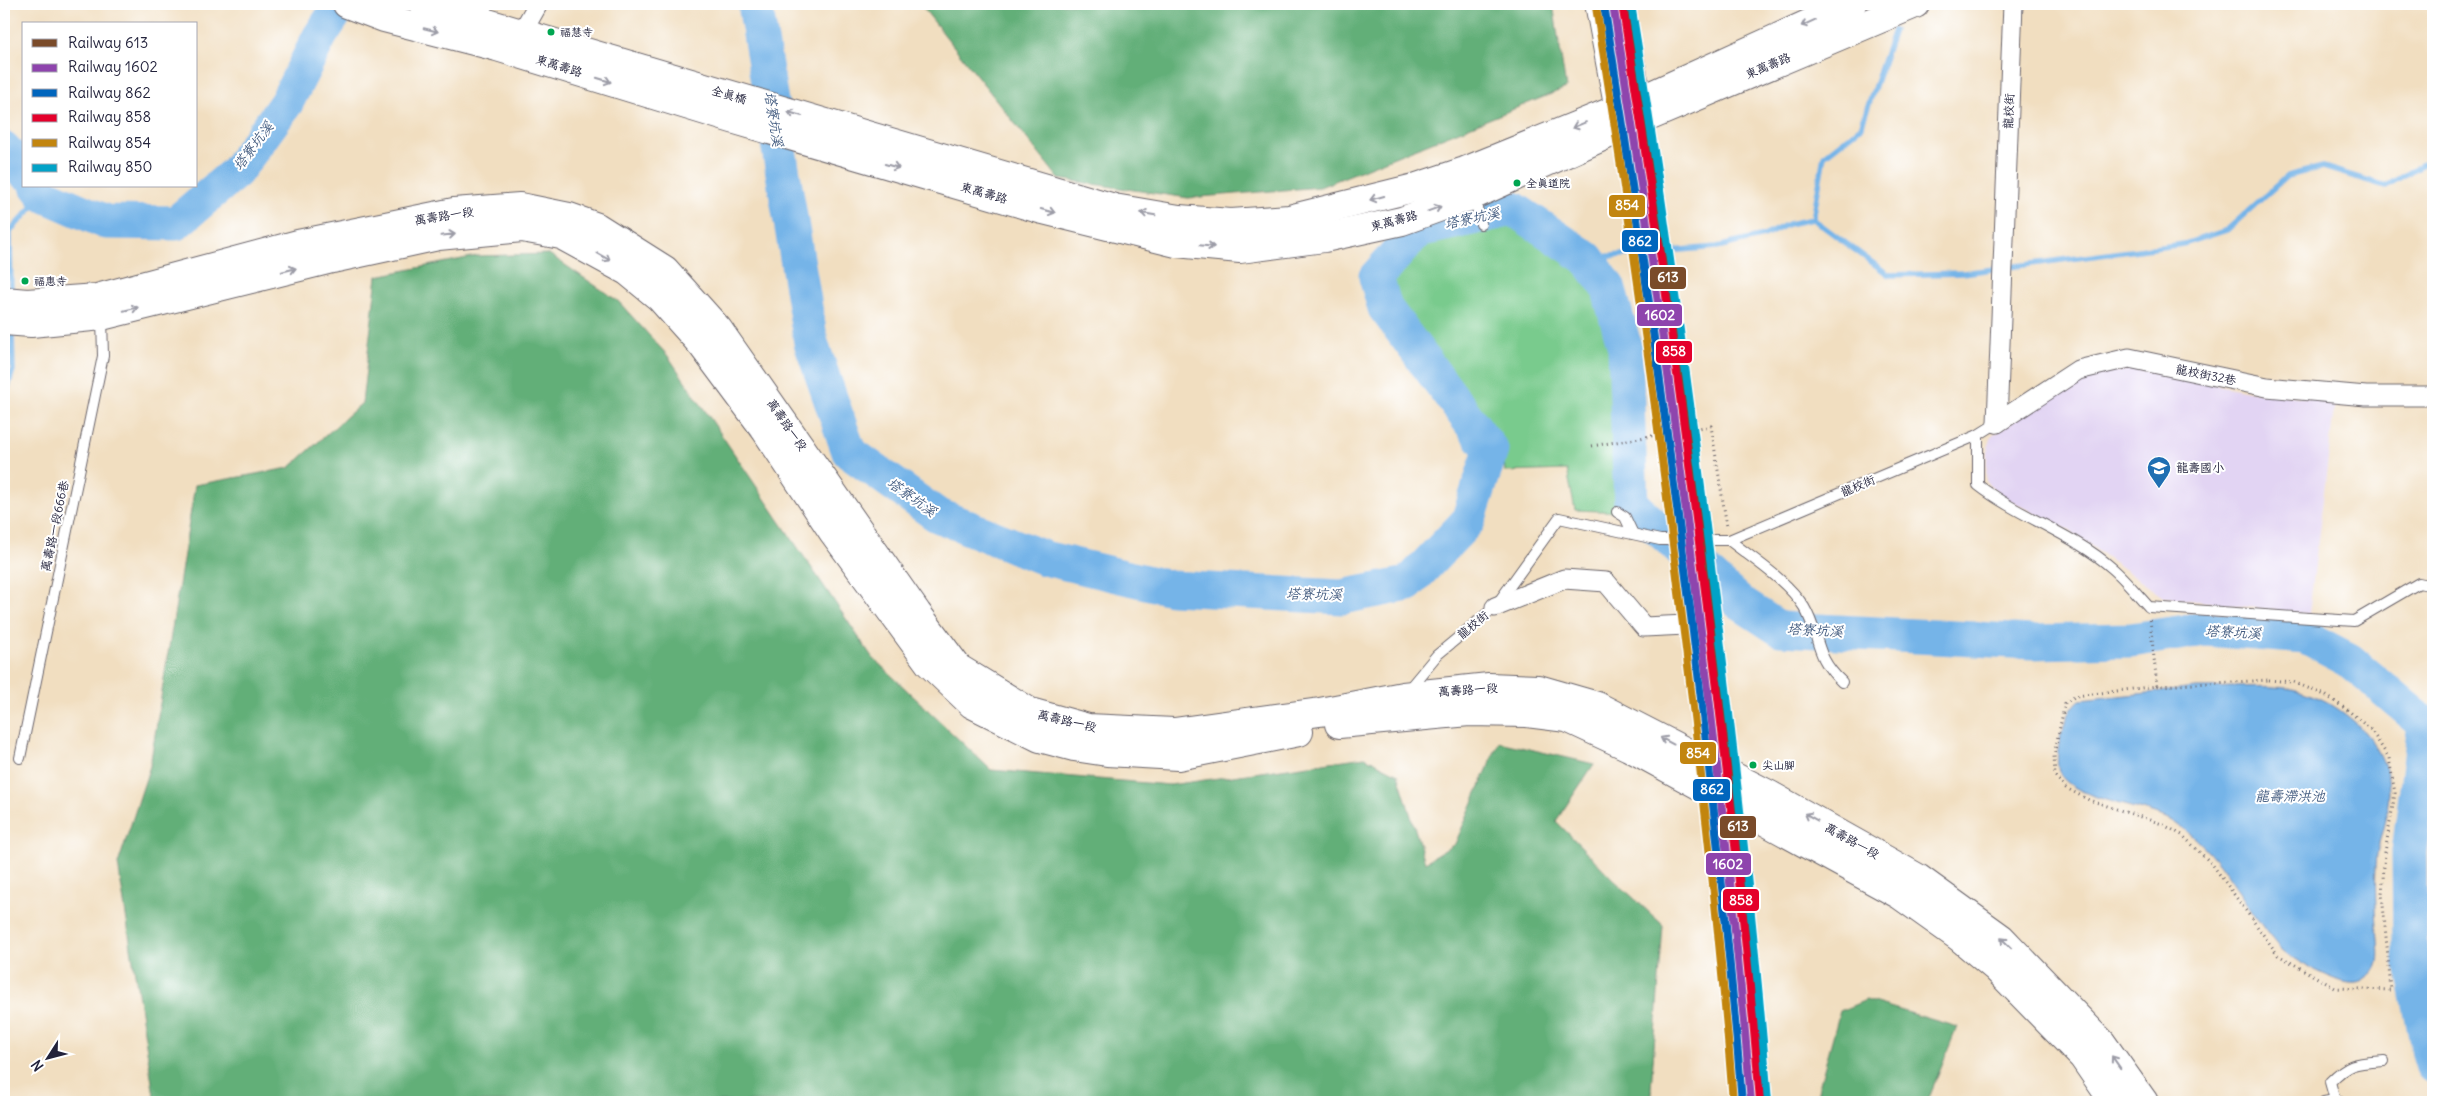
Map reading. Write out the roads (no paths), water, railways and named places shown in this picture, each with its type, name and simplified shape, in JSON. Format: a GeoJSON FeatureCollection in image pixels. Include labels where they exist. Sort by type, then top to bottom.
{"type":"FeatureCollection","features":[{"type":"Feature","properties":{"kind":"main road","name":"東萬壽路"},"geometry":{"type":"LineString","coordinates":[[346,4],[384,18],[489,24],[732,119]]}},
{"type":"Feature","properties":{"kind":"main road","name":"東萬壽路"},"geometry":{"type":"LineString","coordinates":[[423,4],[703,87]]}},
{"type":"Feature","properties":{"kind":"main road","name":"東萬壽路"},"geometry":{"type":"LineString","coordinates":[[844,140],[1043,210],[1176,243],[1240,249],[1324,238],[1402,221],[1470,183],[1870,11],[1915,4]]}},
{"type":"Feature","properties":{"kind":"main road","name":"全真橋"},"geometry":{"type":"LineString","coordinates":[[703,87],[844,140]]}},
{"type":"Feature","properties":{"kind":"main road","name":"全真橋"},"geometry":{"type":"LineString","coordinates":[[732,119],[844,140]]}},
{"type":"Feature","properties":{"kind":"main road","name":"萬壽路一段"},"geometry":{"type":"LineString","coordinates":[[4,321],[21,309],[99,307],[438,236],[522,228],[561,235],[628,271],[660,298],[702,344],[766,431],[833,532],[929,662],[972,704],[1040,738],[1074,747],[1107,752],[1178,756],[1334,725],[1489,687],[1538,689],[1597,706],[1770,795],[1918,878],[2001,938],[2102,1043],[2144,1102]]}},
{"type":"Feature","properties":{"kind":"main road","name":"萬壽路一段"},"geometry":{"type":"LineString","coordinates":[[1403,707],[1469,712],[1527,713],[1567,718],[1629,747],[1900,895],[1959,936],[1996,968],[2083,1057],[2114,1102]]}},
{"type":"Feature","properties":{"kind":"street"},"geometry":{"type":"LineString","coordinates":[[521,34],[538,4]]}},
{"type":"Feature","properties":{"kind":"street","name":"龍校街"},"geometry":{"type":"LineString","coordinates":[[1997,423],[2013,4]]}},
{"type":"Feature","properties":{"kind":"street","name":"龍校街32巷"},"geometry":{"type":"LineString","coordinates":[[1997,423],[2078,370],[2129,358],[2267,387],[2366,396],[2433,396]]}},
{"type":"Feature","properties":{"kind":"street"},"geometry":{"type":"LineString","coordinates":[[1495,607],[1564,579],[1606,582],[1644,628],[1686,625]]}},
{"type":"Feature","properties":{"kind":"lane"},"geometry":{"type":"LineString","coordinates":[[1590,4],[1612,122]]}},
{"type":"Feature","properties":{"kind":"lane"},"geometry":{"type":"LineString","coordinates":[[1630,4],[1648,107]]}},
{"type":"Feature","properties":{"kind":"lane"},"geometry":{"type":"LineString","coordinates":[[1470,183],[1480,224]]}},
{"type":"Feature","properties":{"kind":"lane","name":"萬壽路一段666巷"},"geometry":{"type":"LineString","coordinates":[[20,758],[103,356],[99,307]]}},
{"type":"Feature","properties":{"kind":"lane","name":"龍校街"},"geometry":{"type":"LineString","coordinates":[[1403,707],[1437,655],[1495,607],[1559,518],[1660,540],[1729,540],[1978,436],[1997,423]]}},
{"type":"Feature","properties":{"kind":"lane"},"geometry":{"type":"LineString","coordinates":[[1978,436],[1978,485],[1990,494],[2056,531],[2111,567],[2149,607],[2354,622],[2419,583],[2433,586]]}},
{"type":"Feature","properties":{"kind":"lane"},"geometry":{"type":"LineString","coordinates":[[1617,512],[1625,517],[1633,534]]}},
{"type":"Feature","properties":{"kind":"lane"},"geometry":{"type":"LineString","coordinates":[[1729,540],[1795,594],[1805,609],[1823,661],[1842,682]]}},
{"type":"Feature","properties":{"kind":"lane"},"geometry":{"type":"LineString","coordinates":[[2324,1102],[2338,1101],[2330,1082],[2343,1068],[2359,1062],[2384,1061]]}},
{"type":"Feature","properties":{"kind":"water","name":"龍壽滯洪池"},"geometry":{"type":"Polygon","coordinates":[[[2269,687],[2292,689],[2309,694],[2343,712],[2358,725],[2380,755],[2387,773],[2389,791],[2388,807],[2378,846],[2376,865],[2379,956],[2375,970],[2362,981],[2348,983],[2327,976],[2293,958],[2279,947],[2210,853],[2181,827],[2164,817],[2104,800],[2075,788],[2065,780],[2059,771],[2058,754],[2062,733],[2070,713],[2080,700],[2196,688],[2269,687]]]}},
{"type":"Feature","properties":{"kind":"waterway","name":"塔寮坑溪"},"geometry":{"type":"LineString","coordinates":[[39,188],[44,195],[106,222],[176,223],[236,172],[286,103],[320,36],[341,4]]}},
{"type":"Feature","properties":{"kind":"waterway","name":"塔寮坑溪"},"geometry":{"type":"LineString","coordinates":[[755,4],[811,343],[849,452],[937,515],[1044,558],[1171,588],[1342,597],[1408,584],[1468,521],[1491,450],[1385,308],[1376,277],[1418,230],[1514,209],[1587,258],[1608,287],[1625,348],[1631,504],[1740,603],[1780,629],[2032,642],[2131,640],[2206,629],[2305,637],[2349,660],[2425,724],[2409,852],[2410,953],[2433,1066]]}},
{"type":"Feature","properties":{"kind":"waterway"},"geometry":{"type":"LineString","coordinates":[[1813,219],[1824,156],[1861,127],[1894,30]]}},
{"type":"Feature","properties":{"kind":"waterway","name":"塔寮坑溪"},"geometry":{"type":"LineString","coordinates":[[4,149],[22,170]]}},
{"type":"Feature","properties":{"kind":"waterway"},"geometry":{"type":"LineString","coordinates":[[1587,258],[1717,247],[1764,236],[1788,224],[1813,219],[1889,275],[1963,273],[2184,244],[2227,230],[2287,176],[2323,167],[2386,186],[2433,158]]}},
{"type":"Feature","properties":{"kind":"waterway"},"geometry":{"type":"LineString","coordinates":[[11,294],[10,231],[44,195]]}},
{"type":"Feature","properties":{"kind":"waterway"},"geometry":{"type":"LineString","coordinates":[[4,400],[13,370],[12,329]]}},
{"type":"Feature","properties":{"kind":"rail line","name":"1602"},"geometry":{"type":"LineString","coordinates":[[1613,4],[1670,386],[1728,858],[1751,1102]]}},
{"type":"Feature","properties":{"kind":"rail line","name":"858"},"geometry":{"type":"LineString","coordinates":[[1622,4],[1679,386],[1737,858],[1760,1101]]}},
{"type":"Feature","properties":{"kind":"rail line","name":"613"},"geometry":{"type":"LineString","coordinates":[[1626,4],[1668,277],[1705,552],[1738,826],[1764,1102]]}},
{"type":"Feature","properties":{"kind":"rail line","name":"850"},"geometry":{"type":"LineString","coordinates":[[1631,4],[1688,385],[1732,736],[1768,1101]]}},
{"type":"Feature","properties":{"kind":"rail line","name":"862"},"geometry":{"type":"LineString","coordinates":[[1604,5],[1650,310],[1691,616],[1719,859],[1742,1102]]}},
{"type":"Feature","properties":{"kind":"rail line","name":"854"},"geometry":{"type":"LineString","coordinates":[[1596,7],[1653,388],[1697,738],[1723,981],[1733,1102]]}},
{"type":"Feature","properties":{"kind":"place","name":"福慧寺"},"geometry":{"type":"Point","coordinates":[551,32]}},
{"type":"Feature","properties":{"kind":"place","name":"全真道院"},"geometry":{"type":"Point","coordinates":[1517,183]}},
{"type":"Feature","properties":{"kind":"place","name":"福惠寺"},"geometry":{"type":"Point","coordinates":[25,281]}},
{"type":"Feature","properties":{"kind":"place","name":"龍壽國小"},"geometry":{"type":"Point","coordinates":[2159,489]}},
{"type":"Feature","properties":{"kind":"place","name":"尖山腳"},"geometry":{"type":"Point","coordinates":[1753,765]}}]}
